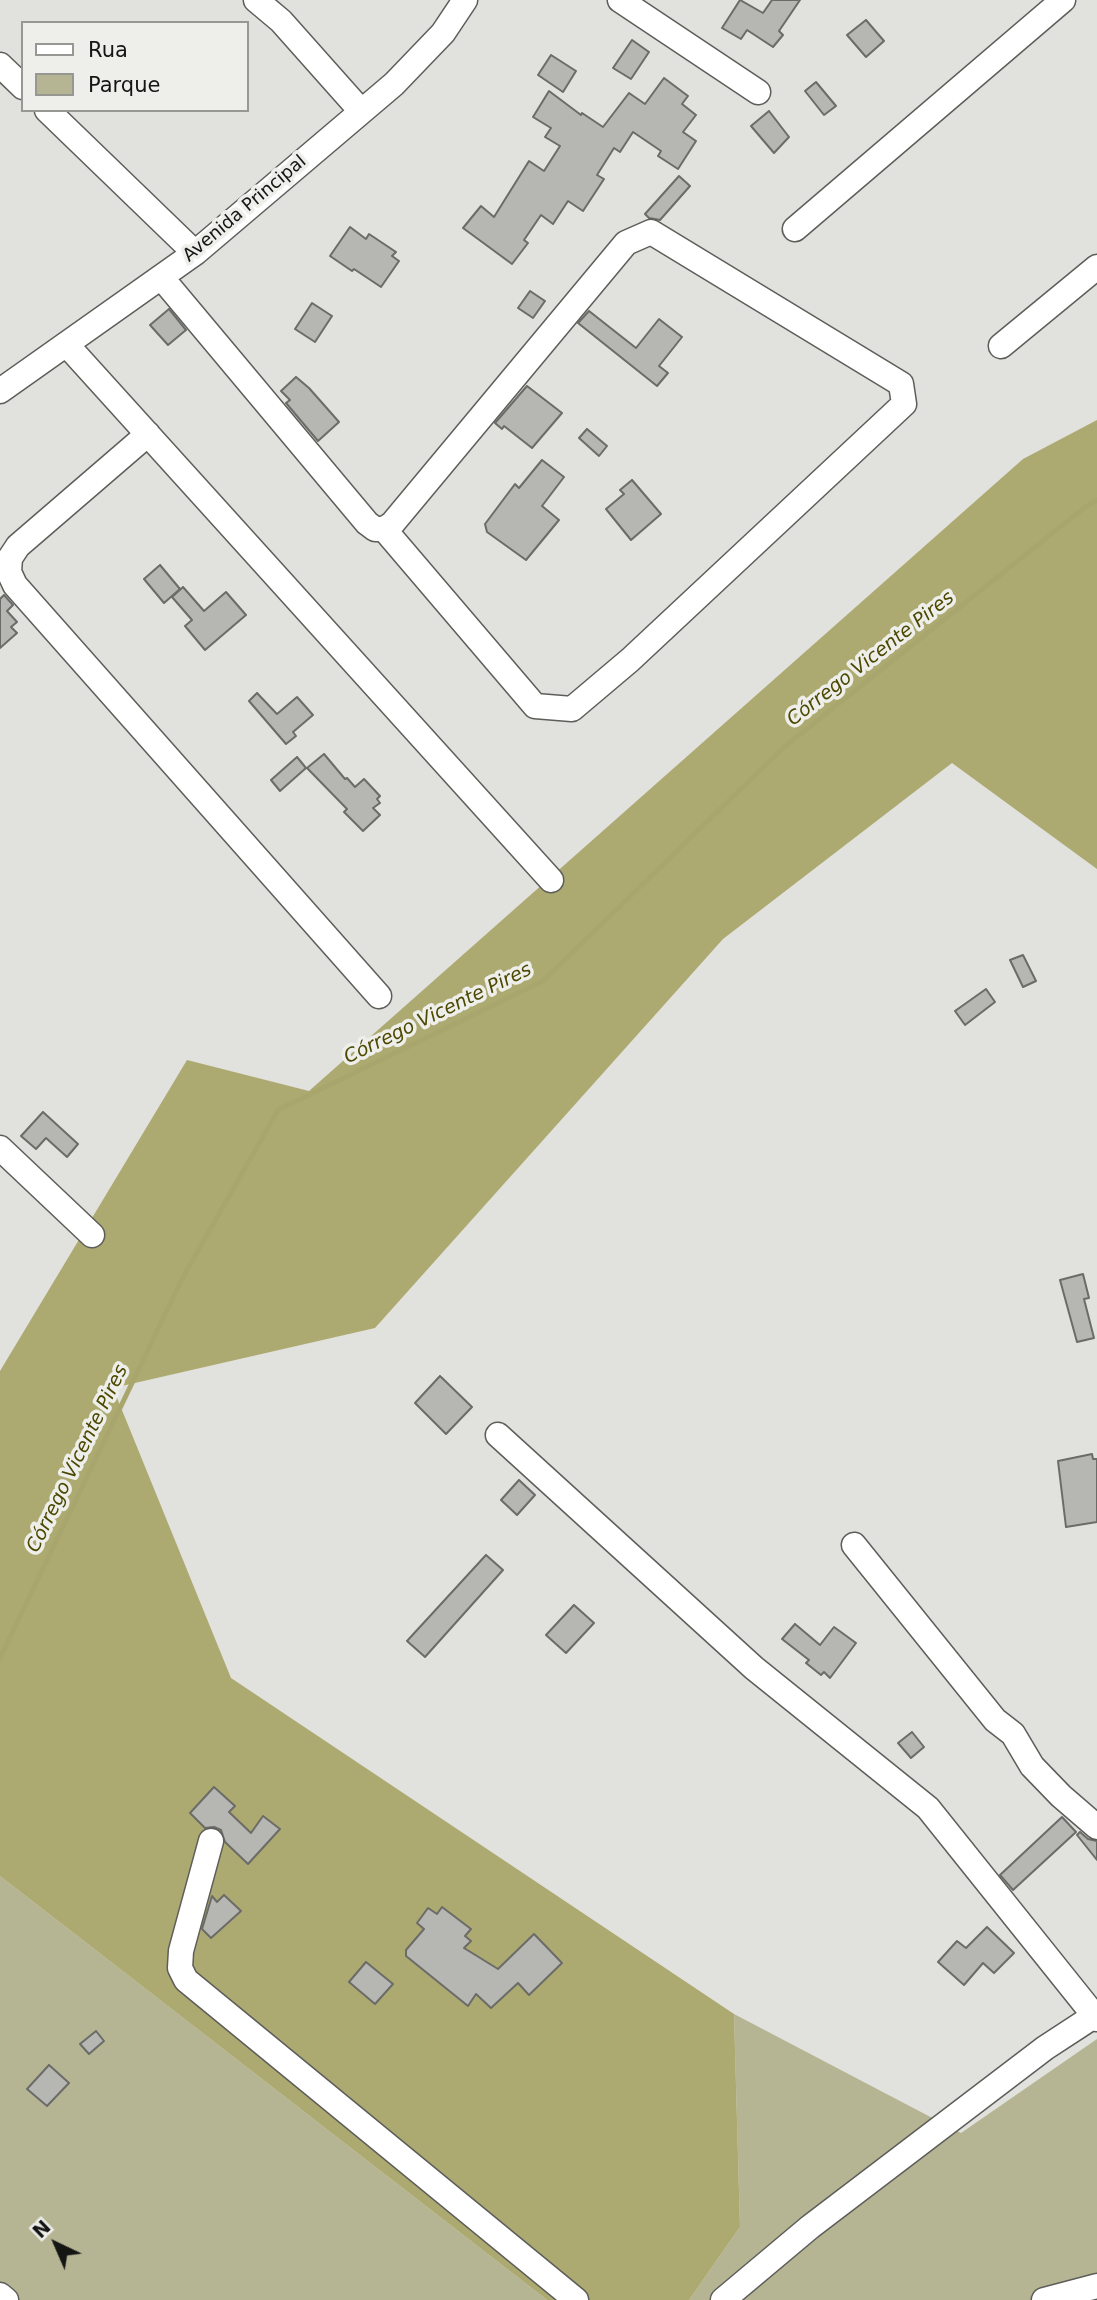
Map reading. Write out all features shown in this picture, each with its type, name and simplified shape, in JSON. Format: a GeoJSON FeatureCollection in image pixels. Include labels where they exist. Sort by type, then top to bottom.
{"type":"FeatureCollection","features":[{"type":"Feature","properties":{"kind":"street"},"geometry":{"type":"LineString","coordinates":[[256,0],[281,21],[361,111]]}},
{"type":"Feature","properties":{"kind":"street","name":"Avenida Principal"},"geometry":{"type":"LineString","coordinates":[[0,391],[195,253],[394,84],[443,33],[465,0]]}},
{"type":"Feature","properties":{"kind":"street"},"geometry":{"type":"LineString","coordinates":[[620,0],[758,92]]}},
{"type":"Feature","properties":{"kind":"street"},"geometry":{"type":"LineString","coordinates":[[795,229],[1063,0]]}},
{"type":"Feature","properties":{"kind":"street"},"geometry":{"type":"LineString","coordinates":[[0,65],[21,85]]}},
{"type":"Feature","properties":{"kind":"street"},"geometry":{"type":"LineString","coordinates":[[49,112],[195,253]]}},
{"type":"Feature","properties":{"kind":"street"},"geometry":{"type":"LineString","coordinates":[[161,278],[375,529],[384,529],[392,524],[626,243],[651,232],[901,384],[904,404],[630,660],[572,709],[534,706],[384,529]]}},
{"type":"Feature","properties":{"kind":"street"},"geometry":{"type":"LineString","coordinates":[[1001,346],[1097,267]]}},
{"type":"Feature","properties":{"kind":"street"},"geometry":{"type":"LineString","coordinates":[[67,345],[551,880]]}},
{"type":"Feature","properties":{"kind":"street"},"geometry":{"type":"LineString","coordinates":[[148,434],[18,546],[10,558],[9,572],[15,585],[379,996]]}},
{"type":"Feature","properties":{"kind":"street"},"geometry":{"type":"LineString","coordinates":[[0,1148],[92,1235]]}},
{"type":"Feature","properties":{"kind":"street"},"geometry":{"type":"LineString","coordinates":[[498,1435],[754,1668],[928,1808],[1096,2016],[1045,2048],[821,2218],[723,2300]]}},
{"type":"Feature","properties":{"kind":"street"},"geometry":{"type":"LineString","coordinates":[[854,1545],[995,1720],[1013,1734],[1032,1766],[1097,1827]]}},
{"type":"Feature","properties":{"kind":"street"},"geometry":{"type":"LineString","coordinates":[[211,1841],[181,1951],[180,1968],[186,1980],[576,2300]]}},
{"type":"Feature","properties":{"kind":"street"},"geometry":{"type":"LineString","coordinates":[[1044,2300],[1097,2286]]}},
{"type":"Feature","properties":{"kind":"street"},"geometry":{"type":"LineString","coordinates":[[0,2295],[5,2300]]}},
{"type":"Feature","properties":{"kind":"green space"},"geometry":{"type":"Polygon","coordinates":[[[0,1876],[547,2300],[0,2300],[0,1876]]]}},
{"type":"Feature","properties":{"kind":"green space"},"geometry":{"type":"Polygon","coordinates":[[[734,2014],[961,2133],[1097,2039],[1097,2300],[689,2300],[740,2227],[734,2014]]]}},
{"type":"Feature","properties":{"kind":"shaded area"},"geometry":{"type":"Polygon","coordinates":[[[1097,420],[1097,869],[952,763],[723,939],[375,1328],[113,1388],[231,1678],[734,2014],[740,2227],[689,2300],[547,2300],[0,1876],[0,1371],[187,1060],[309,1091],[1023,459],[1097,420]]]}},
{"type":"Feature","properties":{"kind":"building"},"geometry":{"type":"Polygon","coordinates":[[[740,0],[763,13],[772,0],[800,0],[779,31],[783,35],[773,47],[747,30],[741,39],[722,28],[740,0]]]}},
{"type":"Feature","properties":{"kind":"building"},"geometry":{"type":"Polygon","coordinates":[[[866,20],[884,41],[866,57],[847,35],[866,20]]]}},
{"type":"Feature","properties":{"kind":"building"},"geometry":{"type":"Polygon","coordinates":[[[632,40],[649,52],[631,79],[613,68],[632,40]]]}},
{"type":"Feature","properties":{"kind":"building"},"geometry":{"type":"Polygon","coordinates":[[[551,55],[576,71],[563,92],[538,75],[551,55]]]}},
{"type":"Feature","properties":{"kind":"building"},"geometry":{"type":"Polygon","coordinates":[[[664,78],[688,96],[682,104],[696,115],[683,132],[696,141],[678,169],[658,156],[661,151],[633,132],[620,152],[614,148],[597,175],[604,179],[583,211],[568,201],[553,224],[541,215],[524,240],[528,243],[512,264],[463,228],[481,206],[494,217],[529,161],[544,171],[560,146],[545,137],[551,128],[533,117],[549,91],[581,115],[582,113],[603,127],[629,93],[645,104],[664,78]]]}},
{"type":"Feature","properties":{"kind":"building"},"geometry":{"type":"Polygon","coordinates":[[[816,82],[836,106],[824,115],[805,91],[816,82]]]}},
{"type":"Feature","properties":{"kind":"building"},"geometry":{"type":"Polygon","coordinates":[[[769,111],[789,137],[774,153],[751,126],[769,111]]]}},
{"type":"Feature","properties":{"kind":"building"},"geometry":{"type":"Polygon","coordinates":[[[679,176],[690,186],[660,220],[649,218],[645,214],[679,176]]]}},
{"type":"Feature","properties":{"kind":"building"},"geometry":{"type":"Polygon","coordinates":[[[350,227],[366,239],[369,234],[396,252],[392,256],[399,261],[381,287],[330,256],[350,227]]]}},
{"type":"Feature","properties":{"kind":"building"},"geometry":{"type":"Polygon","coordinates":[[[530,291],[545,301],[533,318],[518,308],[530,291]]]}},
{"type":"Feature","properties":{"kind":"building"},"geometry":{"type":"Polygon","coordinates":[[[312,303],[332,316],[315,342],[295,329],[312,303]]]}},
{"type":"Feature","properties":{"kind":"building"},"geometry":{"type":"Polygon","coordinates":[[[169,309],[186,330],[168,345],[150,325],[169,309]]]}},
{"type":"Feature","properties":{"kind":"building"},"geometry":{"type":"Polygon","coordinates":[[[589,311],[636,348],[659,319],[682,337],[659,366],[668,373],[657,386],[578,323],[589,311]]]}},
{"type":"Feature","properties":{"kind":"building"},"geometry":{"type":"Polygon","coordinates":[[[296,377],[339,422],[318,441],[286,403],[290,400],[281,391],[296,377]]]}},
{"type":"Feature","properties":{"kind":"building"},"geometry":{"type":"Polygon","coordinates":[[[527,386],[562,413],[532,448],[504,426],[502,429],[495,423],[527,386]]]}},
{"type":"Feature","properties":{"kind":"building"},"geometry":{"type":"Polygon","coordinates":[[[587,429],[607,446],[599,456],[579,438],[587,429]]]}},
{"type":"Feature","properties":{"kind":"building"},"geometry":{"type":"Polygon","coordinates":[[[542,460],[564,477],[542,506],[559,520],[526,560],[487,532],[485,524],[515,484],[519,488],[542,460]]]}},
{"type":"Feature","properties":{"kind":"building"},"geometry":{"type":"Polygon","coordinates":[[[632,480],[661,514],[631,540],[606,509],[624,494],[620,490],[632,480]]]}},
{"type":"Feature","properties":{"kind":"building"},"geometry":{"type":"Polygon","coordinates":[[[160,565],[180,589],[164,603],[144,579],[160,565]]]}},
{"type":"Feature","properties":{"kind":"building"},"geometry":{"type":"Polygon","coordinates":[[[183,587],[204,611],[226,592],[246,615],[205,650],[185,626],[192,620],[172,597],[183,587]]]}},
{"type":"Feature","properties":{"kind":"building"},"geometry":{"type":"Polygon","coordinates":[[[4,595],[13,605],[7,611],[17,622],[11,627],[17,633],[0,648],[0,599],[4,595]]]}},
{"type":"Feature","properties":{"kind":"building"},"geometry":{"type":"Polygon","coordinates":[[[257,693],[277,714],[297,697],[313,715],[293,732],[296,736],[286,744],[249,701],[257,693]]]}},
{"type":"Feature","properties":{"kind":"building"},"geometry":{"type":"Polygon","coordinates":[[[324,754],[355,787],[364,779],[380,796],[377,799],[380,803],[373,808],[380,815],[363,831],[344,812],[347,809],[307,768],[324,754]]]}},
{"type":"Feature","properties":{"kind":"building"},"geometry":{"type":"Polygon","coordinates":[[[297,757],[306,768],[280,791],[271,780],[297,757]]]}},
{"type":"Feature","properties":{"kind":"building"},"geometry":{"type":"Polygon","coordinates":[[[1023,955],[1036,981],[1023,987],[1010,960],[1023,955]]]}},
{"type":"Feature","properties":{"kind":"building"},"geometry":{"type":"Polygon","coordinates":[[[986,989],[995,1002],[965,1025],[955,1011],[986,989]]]}},
{"type":"Feature","properties":{"kind":"building"},"geometry":{"type":"Polygon","coordinates":[[[43,1112],[78,1144],[67,1157],[46,1138],[36,1149],[21,1136],[43,1112]]]}},
{"type":"Feature","properties":{"kind":"building"},"geometry":{"type":"Polygon","coordinates":[[[1083,1274],[1089,1298],[1084,1299],[1094,1338],[1077,1342],[1060,1280],[1083,1274]]]}},
{"type":"Feature","properties":{"kind":"building"},"geometry":{"type":"Polygon","coordinates":[[[440,1376],[472,1407],[446,1434],[415,1403],[440,1376]]]}},
{"type":"Feature","properties":{"kind":"building"},"geometry":{"type":"Polygon","coordinates":[[[1092,1454],[1093,1459],[1097,1459],[1097,1522],[1066,1527],[1058,1461],[1092,1454]]]}},
{"type":"Feature","properties":{"kind":"building"},"geometry":{"type":"Polygon","coordinates":[[[519,1480],[535,1495],[517,1515],[501,1500],[519,1480]]]}},
{"type":"Feature","properties":{"kind":"building"},"geometry":{"type":"Polygon","coordinates":[[[486,1555],[503,1570],[425,1657],[407,1641],[486,1555]]]}},
{"type":"Feature","properties":{"kind":"building"},"geometry":{"type":"Polygon","coordinates":[[[574,1605],[594,1623],[566,1653],[546,1635],[574,1605]]]}},
{"type":"Feature","properties":{"kind":"building"},"geometry":{"type":"Polygon","coordinates":[[[795,1624],[820,1645],[834,1627],[856,1643],[830,1678],[824,1672],[821,1675],[806,1663],[809,1660],[782,1639],[795,1624]]]}},
{"type":"Feature","properties":{"kind":"building"},"geometry":{"type":"Polygon","coordinates":[[[912,1732],[924,1747],[911,1758],[898,1743],[912,1732]]]}},
{"type":"Feature","properties":{"kind":"building"},"geometry":{"type":"Polygon","coordinates":[[[214,1787],[235,1806],[229,1812],[251,1833],[263,1816],[280,1829],[248,1864],[225,1842],[221,1830],[214,1827],[205,1828],[190,1813],[214,1787]]]}},
{"type":"Feature","properties":{"kind":"building"},"geometry":{"type":"Polygon","coordinates":[[[1062,1817],[1076,1832],[1013,1890],[1000,1875],[1062,1817]]]}},
{"type":"Feature","properties":{"kind":"building"},"geometry":{"type":"Polygon","coordinates":[[[1080,1832],[1088,1839],[1097,1841],[1097,1860],[1077,1835],[1080,1832]]]}},
{"type":"Feature","properties":{"kind":"building"},"geometry":{"type":"Polygon","coordinates":[[[224,1895],[241,1911],[211,1938],[202,1929],[212,1896],[217,1902],[224,1895]]]}},
{"type":"Feature","properties":{"kind":"building"},"geometry":{"type":"Polygon","coordinates":[[[442,1907],[471,1929],[465,1936],[471,1941],[464,1948],[498,1969],[534,1934],[562,1963],[529,1995],[518,1983],[491,2008],[476,1994],[468,2006],[406,1956],[406,1950],[424,1929],[417,1923],[428,1908],[437,1914],[442,1907]]]}},
{"type":"Feature","properties":{"kind":"building"},"geometry":{"type":"Polygon","coordinates":[[[987,1927],[1014,1953],[994,1973],[983,1963],[964,1985],[938,1962],[957,1941],[966,1948],[987,1927]]]}},
{"type":"Feature","properties":{"kind":"building"},"geometry":{"type":"Polygon","coordinates":[[[366,1962],[393,1984],[375,2004],[349,1982],[366,1962]]]}},
{"type":"Feature","properties":{"kind":"building"},"geometry":{"type":"Polygon","coordinates":[[[96,2031],[104,2041],[89,2054],[80,2044],[96,2031]]]}},
{"type":"Feature","properties":{"kind":"building"},"geometry":{"type":"Polygon","coordinates":[[[49,2065],[69,2083],[47,2106],[27,2089],[49,2065]]]}},
{"type":"Feature","properties":{"kind":"waterway","name":"Córrego Vicente Pires"},"geometry":{"type":"LineString","coordinates":[[0,1658],[182,1279],[278,1110],[543,981],[783,748],[1097,500]]}}]}
